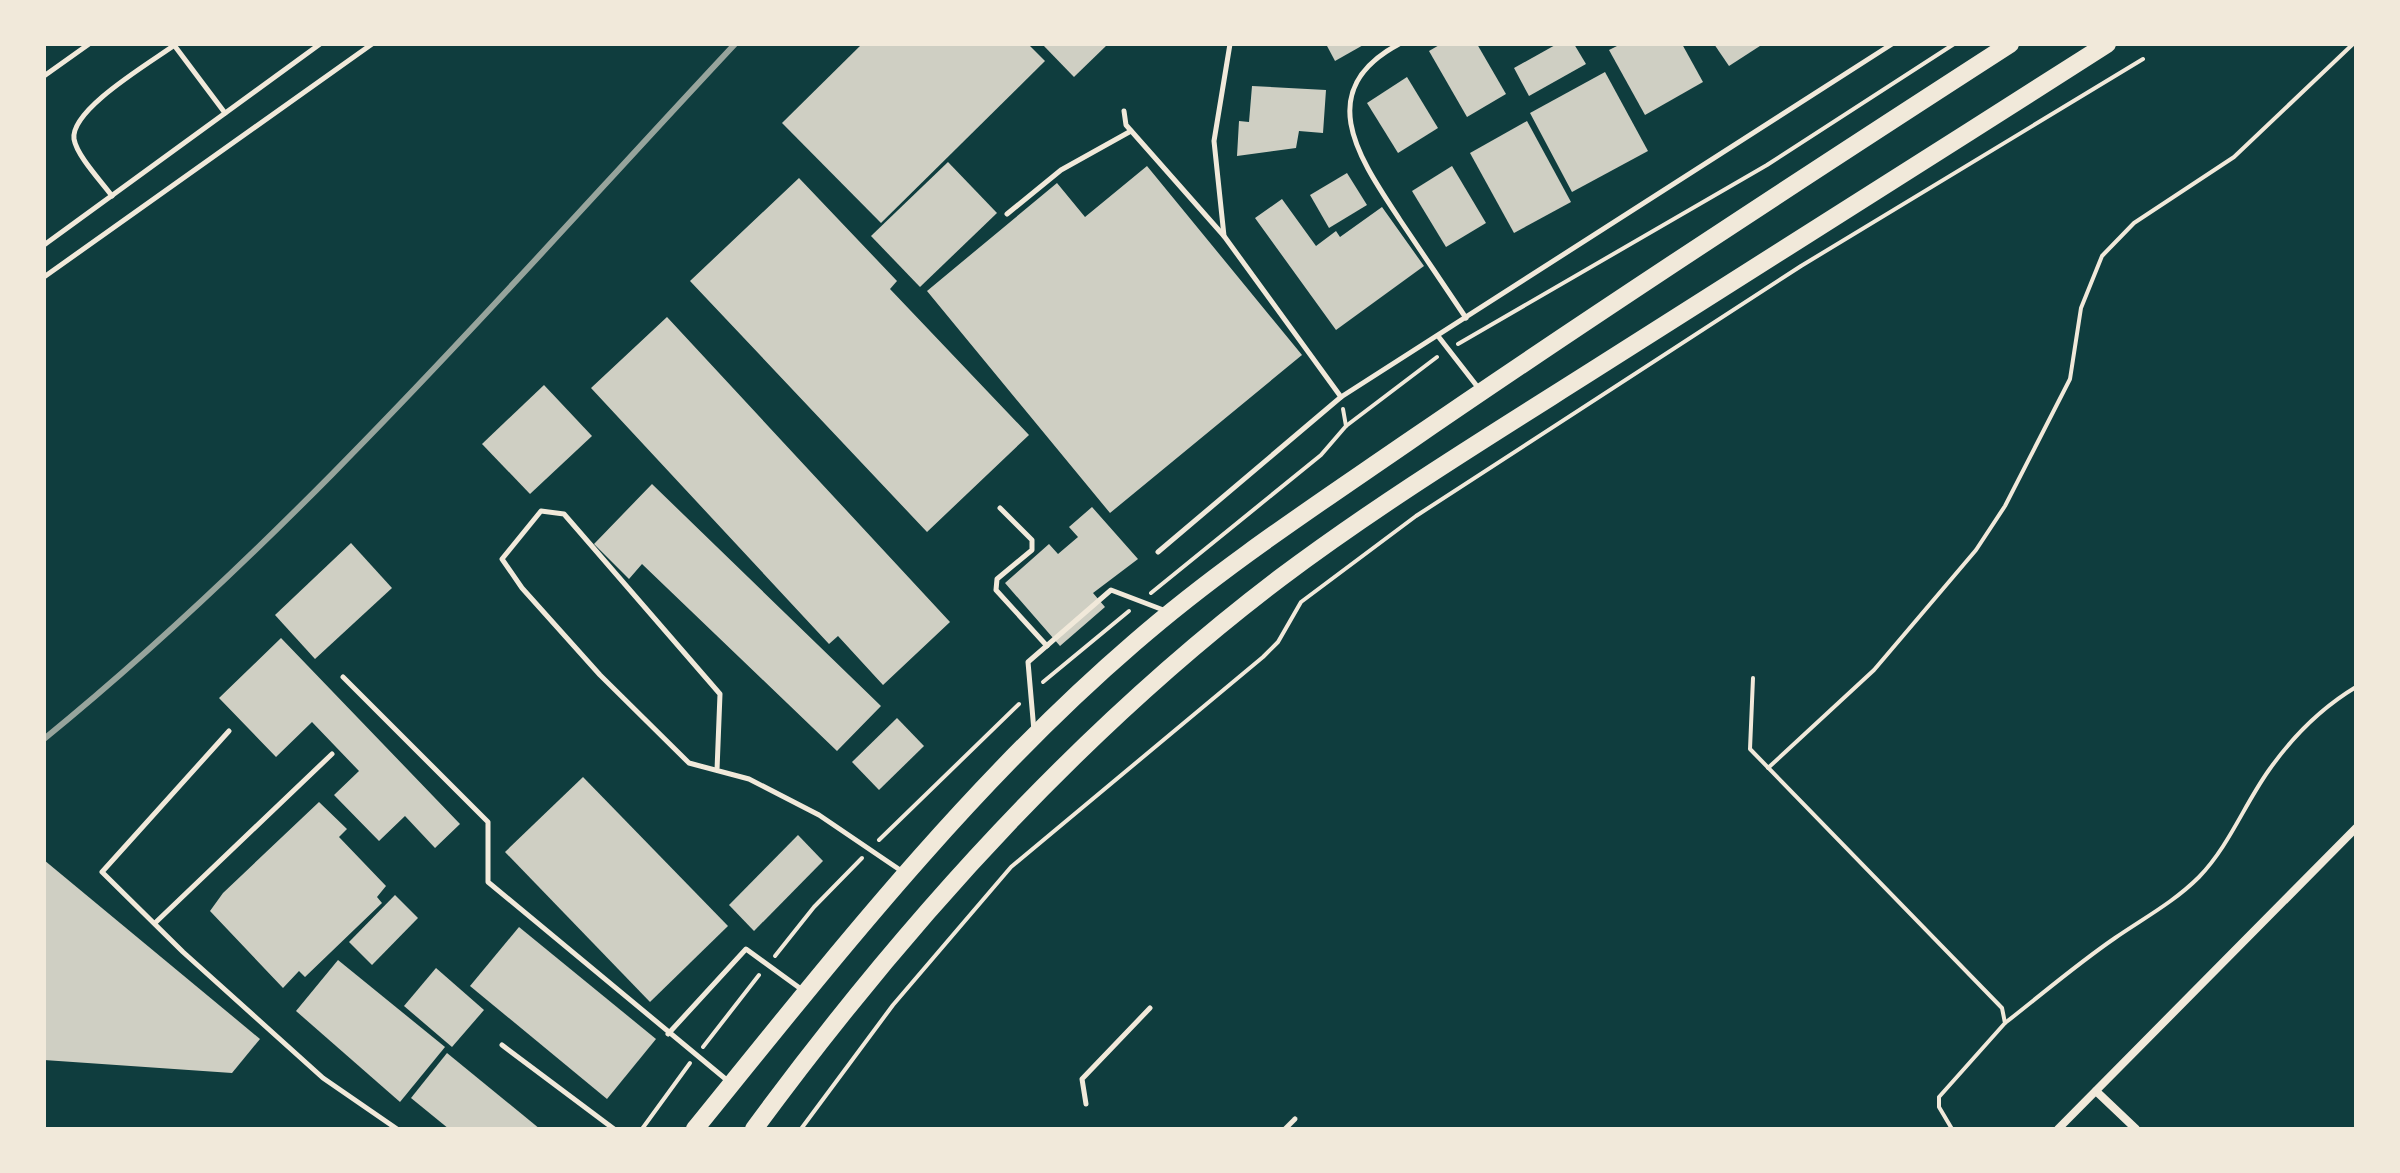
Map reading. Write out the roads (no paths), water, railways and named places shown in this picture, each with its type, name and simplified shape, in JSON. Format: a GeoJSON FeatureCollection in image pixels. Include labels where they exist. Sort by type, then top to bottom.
{"type":"FeatureCollection","features":[{"type":"Feature","properties":{"kind":"highway"},"geometry":{"type":"LineString","coordinates":[[695,1129],[907,874],[1034,738],[1132,644],[1253,547],[1480,391],[2010,44]]}},
{"type":"Feature","properties":{"kind":"highway"},"geometry":{"type":"LineString","coordinates":[[754,1129],[889,952],[1033,797],[1139,697],[1279,579],[1436,470],[2107,44]]}},
{"type":"Feature","properties":{"kind":"street"},"geometry":{"type":"LineString","coordinates":[[2058,1129],[2356,828]]}},
{"type":"Feature","properties":{"kind":"street"},"geometry":{"type":"LineString","coordinates":[[2096,1091],[2136,1129]]}},
{"type":"Feature","properties":{"kind":"lane"},"geometry":{"type":"LineString","coordinates":[[44,76],[89,44]]}},
{"type":"Feature","properties":{"kind":"lane"},"geometry":{"type":"LineString","coordinates":[[44,245],[320,44]]}},
{"type":"Feature","properties":{"kind":"lane"},"geometry":{"type":"LineString","coordinates":[[44,277],[372,44]]}},
{"type":"Feature","properties":{"kind":"lane"},"geometry":{"type":"LineString","coordinates":[[1224,236],[1214,141],[1230,44]]}},
{"type":"Feature","properties":{"kind":"lane"},"geometry":{"type":"LineString","coordinates":[[1399,44],[1379,54],[1359,75],[1349,99],[1351,133],[1362,162],[1466,318]]}},
{"type":"Feature","properties":{"kind":"lane"},"geometry":{"type":"LineString","coordinates":[[1158,552],[1341,397],[1892,44]]}},
{"type":"Feature","properties":{"kind":"lane"},"geometry":{"type":"LineString","coordinates":[[112,196],[74,141],[75,125],[86,110],[175,45],[225,113]]}},
{"type":"Feature","properties":{"kind":"lane"},"geometry":{"type":"LineString","coordinates":[[1124,111],[1124,119],[1131,131],[1224,236],[1341,397]]}},
{"type":"Feature","properties":{"kind":"lane"},"geometry":{"type":"LineString","coordinates":[[1007,214],[1061,170],[1131,131]]}},
{"type":"Feature","properties":{"kind":"lane"},"geometry":{"type":"LineString","coordinates":[[1438,336],[1480,391]]}},
{"type":"Feature","properties":{"kind":"lane"},"geometry":{"type":"LineString","coordinates":[[1000,508],[1032,540],[1032,550],[997,579],[996,590],[1047,646]]}},
{"type":"Feature","properties":{"kind":"lane"},"geometry":{"type":"LineString","coordinates":[[717,770],[720,694],[564,514],[541,511],[502,559],[600,675],[689,763],[749,779],[819,815],[907,874]]}},
{"type":"Feature","properties":{"kind":"lane"},"geometry":{"type":"LineString","coordinates":[[1034,738],[1028,662],[1111,590],[1171,612]]}},
{"type":"Feature","properties":{"kind":"lane"},"geometry":{"type":"LineString","coordinates":[[343,677],[488,822],[488,882],[732,1084]]}},
{"type":"Feature","properties":{"kind":"lane"},"geometry":{"type":"LineString","coordinates":[[229,731],[102,872],[323,1078],[397,1129]]}},
{"type":"Feature","properties":{"kind":"lane"},"geometry":{"type":"LineString","coordinates":[[155,923],[332,754]]}},
{"type":"Feature","properties":{"kind":"lane"},"geometry":{"type":"LineString","coordinates":[[668,1034],[746,949],[806,993]]}},
{"type":"Feature","properties":{"kind":"lane"},"geometry":{"type":"LineString","coordinates":[[1086,1104],[1082,1079],[1150,1008]]}},
{"type":"Feature","properties":{"kind":"lane"},"geometry":{"type":"LineString","coordinates":[[502,1045],[614,1129]]}},
{"type":"Feature","properties":{"kind":"lane"},"geometry":{"type":"LineString","coordinates":[[1285,1129],[1295,1119]]}},
{"type":"Feature","properties":{"kind":"railway"},"geometry":{"type":"LineString","coordinates":[[44,739],[137,660],[315,491],[486,314],[735,44]]}}]}
